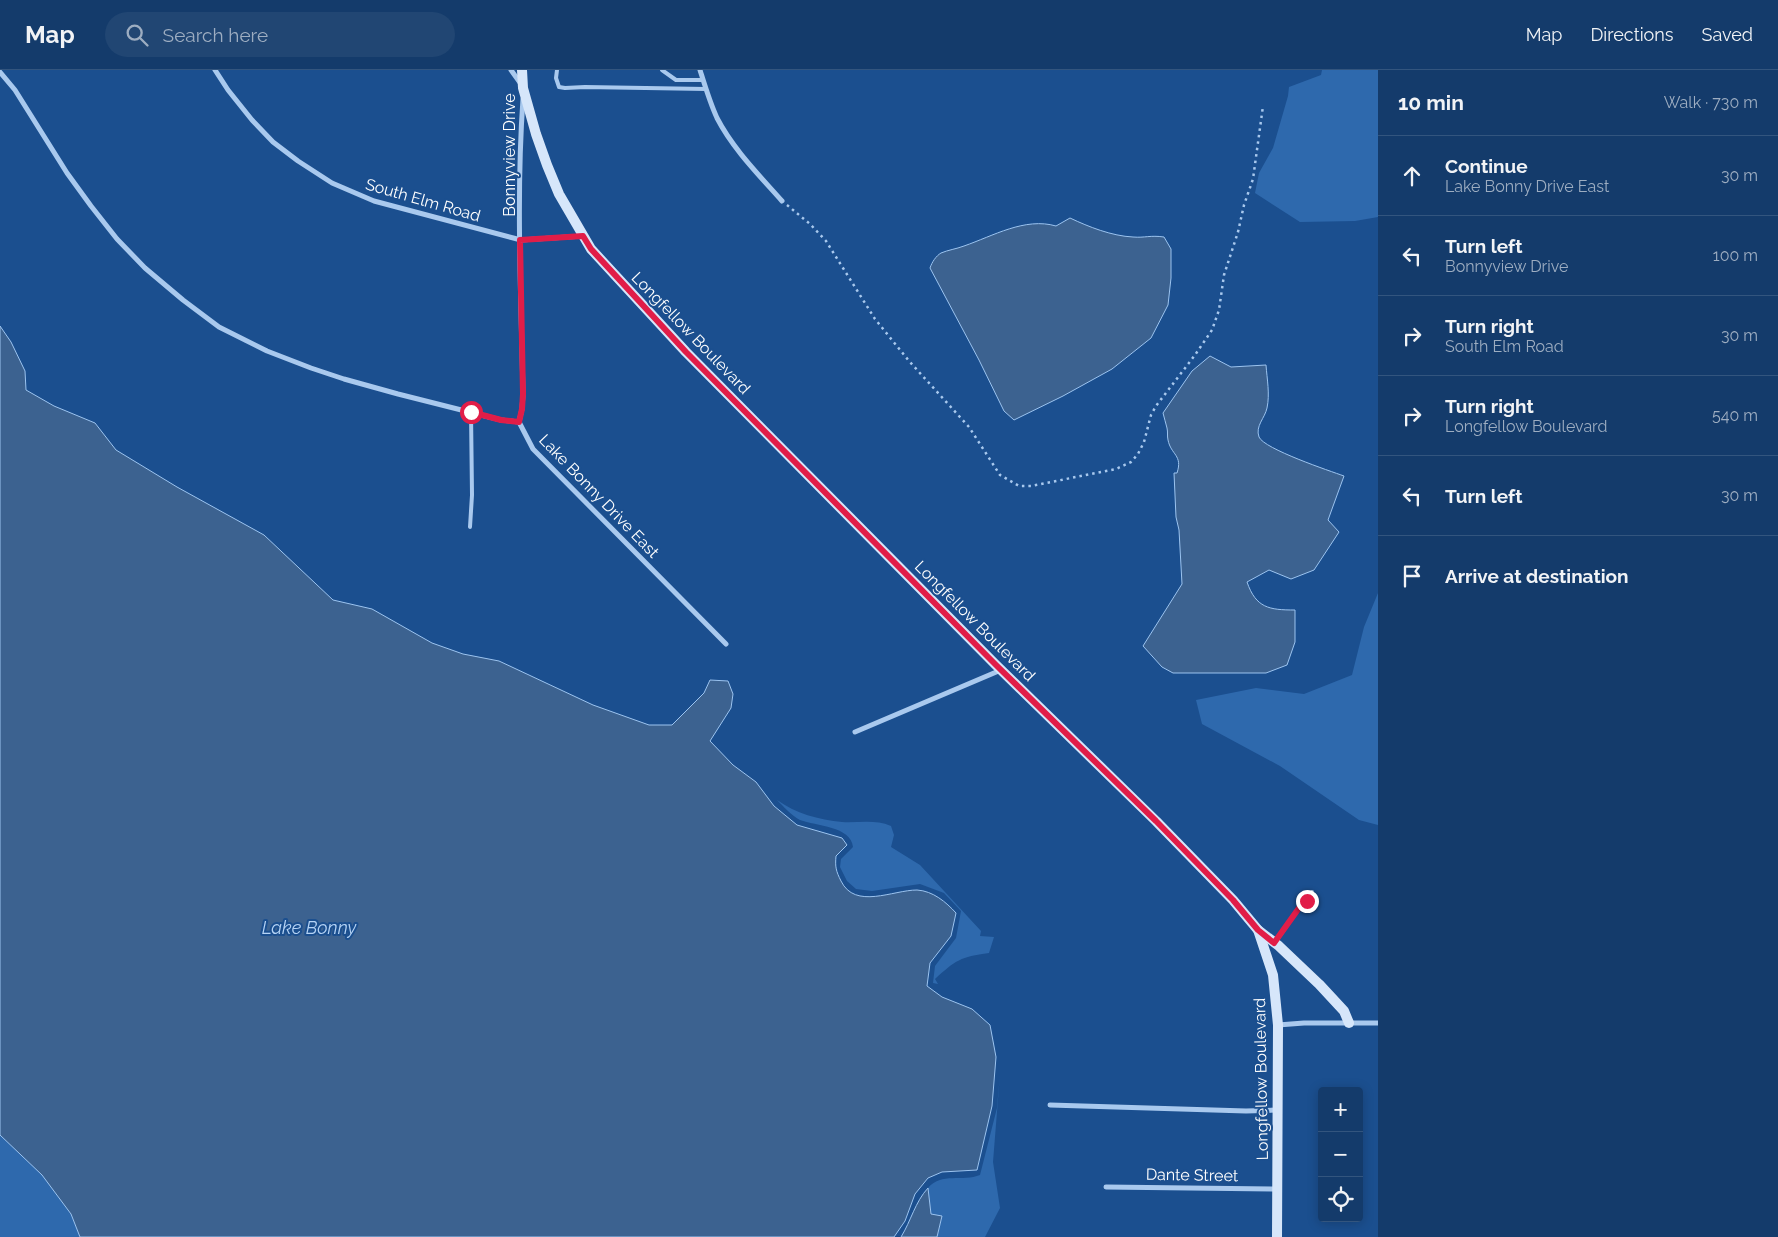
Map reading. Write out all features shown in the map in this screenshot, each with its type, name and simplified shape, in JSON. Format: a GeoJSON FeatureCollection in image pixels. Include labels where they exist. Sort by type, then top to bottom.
{"type":"FeatureCollection","features":[{"type":"Feature","properties":{"kind":"street","name":"South Elm Road"},"geometry":{"type":"LineString","coordinates":[[214,70],[246,113],[273,142],[332,183],[374,201],[520,240],[583,236]]}},
{"type":"Feature","properties":{"kind":"street","name":"Bonnyview Drive"},"geometry":{"type":"LineString","coordinates":[[511,70],[523,88],[520,133],[520,240],[523,394],[519,422]]}},
{"type":"Feature","properties":{"kind":"street","name":"Longfellow Boulevard"},"geometry":{"type":"LineString","coordinates":[[522,70],[523,88],[547,165],[559,194],[591,249],[686,352],[1001,670],[1156,821],[1233,900],[1258,930],[1273,975],[1278,1025],[1277,1237]]}},
{"type":"Feature","properties":{"kind":"street"},"geometry":{"type":"LineString","coordinates":[[700,70],[717,117],[728,136],[745,160],[782,201]]}},
{"type":"Feature","properties":{"kind":"street"},"geometry":{"type":"LineString","coordinates":[[0,72],[15,90],[81,193],[117,239],[145,268],[219,327],[311,368],[398,394],[501,420],[519,422]]}},
{"type":"Feature","properties":{"kind":"street","name":"Lake Bonny Drive East"},"geometry":{"type":"LineString","coordinates":[[519,422],[533,449],[726,644]]}},
{"type":"Feature","properties":{"kind":"street"},"geometry":{"type":"LineString","coordinates":[[855,732],[1001,670]]}},
{"type":"Feature","properties":{"kind":"street"},"geometry":{"type":"LineString","coordinates":[[1258,930],[1274,943],[1344,1011],[1349,1023]]}},
{"type":"Feature","properties":{"kind":"street"},"geometry":{"type":"LineString","coordinates":[[1278,1025],[1378,1023]]}},
{"type":"Feature","properties":{"kind":"street"},"geometry":{"type":"LineString","coordinates":[[1050,1105],[1246,1111],[1277,1110]]}},
{"type":"Feature","properties":{"kind":"street","name":"Dante Street"},"geometry":{"type":"LineString","coordinates":[[1106,1187],[1277,1189]]}},
{"type":"Feature","properties":{"kind":"lane"},"geometry":{"type":"LineString","coordinates":[[556,70],[559,87],[565,88],[706,89]]}},
{"type":"Feature","properties":{"kind":"lane"},"geometry":{"type":"LineString","coordinates":[[662,70],[676,80],[703,80]]}},
{"type":"Feature","properties":{"kind":"lane"},"geometry":{"type":"LineString","coordinates":[[470,527],[472,495],[471,412]]}},
{"type":"Feature","properties":{"kind":"lane"},"geometry":{"type":"LineString","coordinates":[[1274,943],[1299,908],[1311,896],[1312,892]]}},
{"type":"Feature","properties":{"kind":"path"},"geometry":{"type":"LineString","coordinates":[[782,201],[810,224],[826,241],[876,319],[909,360],[981,442],[1000,475],[1019,486],[1031,486],[1116,469],[1131,462],[1138,454],[1144,442],[1151,415],[1156,406],[1212,330],[1219,310],[1224,275],[1253,179],[1263,106]]}},
{"type":"Feature","properties":{"kind":"shaded area"},"geometry":{"type":"Polygon","coordinates":[[[1322,70],[1378,70],[1378,217],[1355,221],[1300,222],[1255,193],[1259,173],[1273,148],[1289,87],[1321,75],[1322,70]]]}},
{"type":"Feature","properties":{"kind":"shaded area"},"geometry":{"type":"Polygon","coordinates":[[[1378,593],[1378,825],[1359,820],[1280,766],[1202,724],[1196,700],[1256,688],[1304,694],[1352,675],[1364,627],[1378,593]]]}},
{"type":"Feature","properties":{"kind":"shaded area"},"geometry":{"type":"Polygon","coordinates":[[[777,800],[792,809],[816,818],[842,822],[879,823],[891,826],[894,835],[891,847],[920,865],[981,931],[980,936],[994,937],[989,953],[959,960],[935,979],[938,984],[933,983],[935,966],[956,938],[961,911],[944,893],[920,884],[872,891],[856,889],[847,881],[840,867],[841,859],[853,847],[851,840],[840,831],[800,820],[777,800]]]}},
{"type":"Feature","properties":{"kind":"shaded area"},"geometry":{"type":"Polygon","coordinates":[[[1000,1074],[993,1162],[1000,1208],[985,1237],[937,1237],[942,1217],[931,1214],[928,1188],[939,1180],[980,1175],[997,1108],[1000,1074]]]}},
{"type":"Feature","properties":{"kind":"shaded area"},"geometry":{"type":"Polygon","coordinates":[[[0,1135],[42,1174],[71,1214],[80,1237],[0,1237],[0,1135]]]}},
{"type":"Feature","properties":{"kind":"water"},"geometry":{"type":"Polygon","coordinates":[[[1070,218],[1093,228],[1117,235],[1164,237],[1171,249],[1171,278],[1168,305],[1151,338],[1112,369],[1014,420],[1004,411],[930,268],[936,257],[944,252],[1009,229],[1033,224],[1056,226],[1070,218]]]}},
{"type":"Feature","properties":{"kind":"water","name":"Lake Bonny"},"geometry":{"type":"Polygon","coordinates":[[[0,326],[11,342],[25,371],[26,390],[54,406],[95,423],[116,450],[177,487],[264,535],[333,600],[372,609],[432,643],[463,654],[499,661],[593,705],[649,725],[672,725],[704,693],[710,680],[728,681],[733,694],[731,708],[710,741],[733,765],[756,782],[774,806],[797,825],[842,838],[847,845],[836,856],[836,866],[841,881],[847,890],[855,895],[865,897],[917,890],[928,892],[939,898],[956,913],[951,936],[930,963],[927,986],[942,997],[972,1009],[990,1025],[996,1057],[992,1106],[977,1170],[942,1172],[928,1178],[915,1194],[905,1221],[894,1237],[80,1237],[71,1214],[42,1175],[0,1135],[0,326]]]}},
{"type":"Feature","properties":{"kind":"water"},"geometry":{"type":"Polygon","coordinates":[[[1210,356],[1231,367],[1266,365],[1268,403],[1258,429],[1259,437],[1264,442],[1284,453],[1344,476],[1328,520],[1339,532],[1314,570],[1291,579],[1269,570],[1247,582],[1255,597],[1265,606],[1295,610],[1295,642],[1287,665],[1266,673],[1173,673],[1162,667],[1143,646],[1182,584],[1174,473],[1177,473],[1179,462],[1169,445],[1163,413],[1192,371],[1210,356]]]}},
{"type":"Feature","properties":{"kind":"water"},"geometry":{"type":"Polygon","coordinates":[[[928,1188],[931,1214],[942,1216],[937,1237],[901,1237],[920,1199],[928,1188]]]}},
{"type":"Feature","properties":{"kind":"route"},"geometry":{"type":"LineString","coordinates":[[471,412],[501,420],[519,422],[523,394],[520,240],[583,236],[591,249],[686,352],[718,382],[996,665],[1156,821],[1233,900],[1258,930],[1274,943],[1299,908],[1307,901]]}}]}
